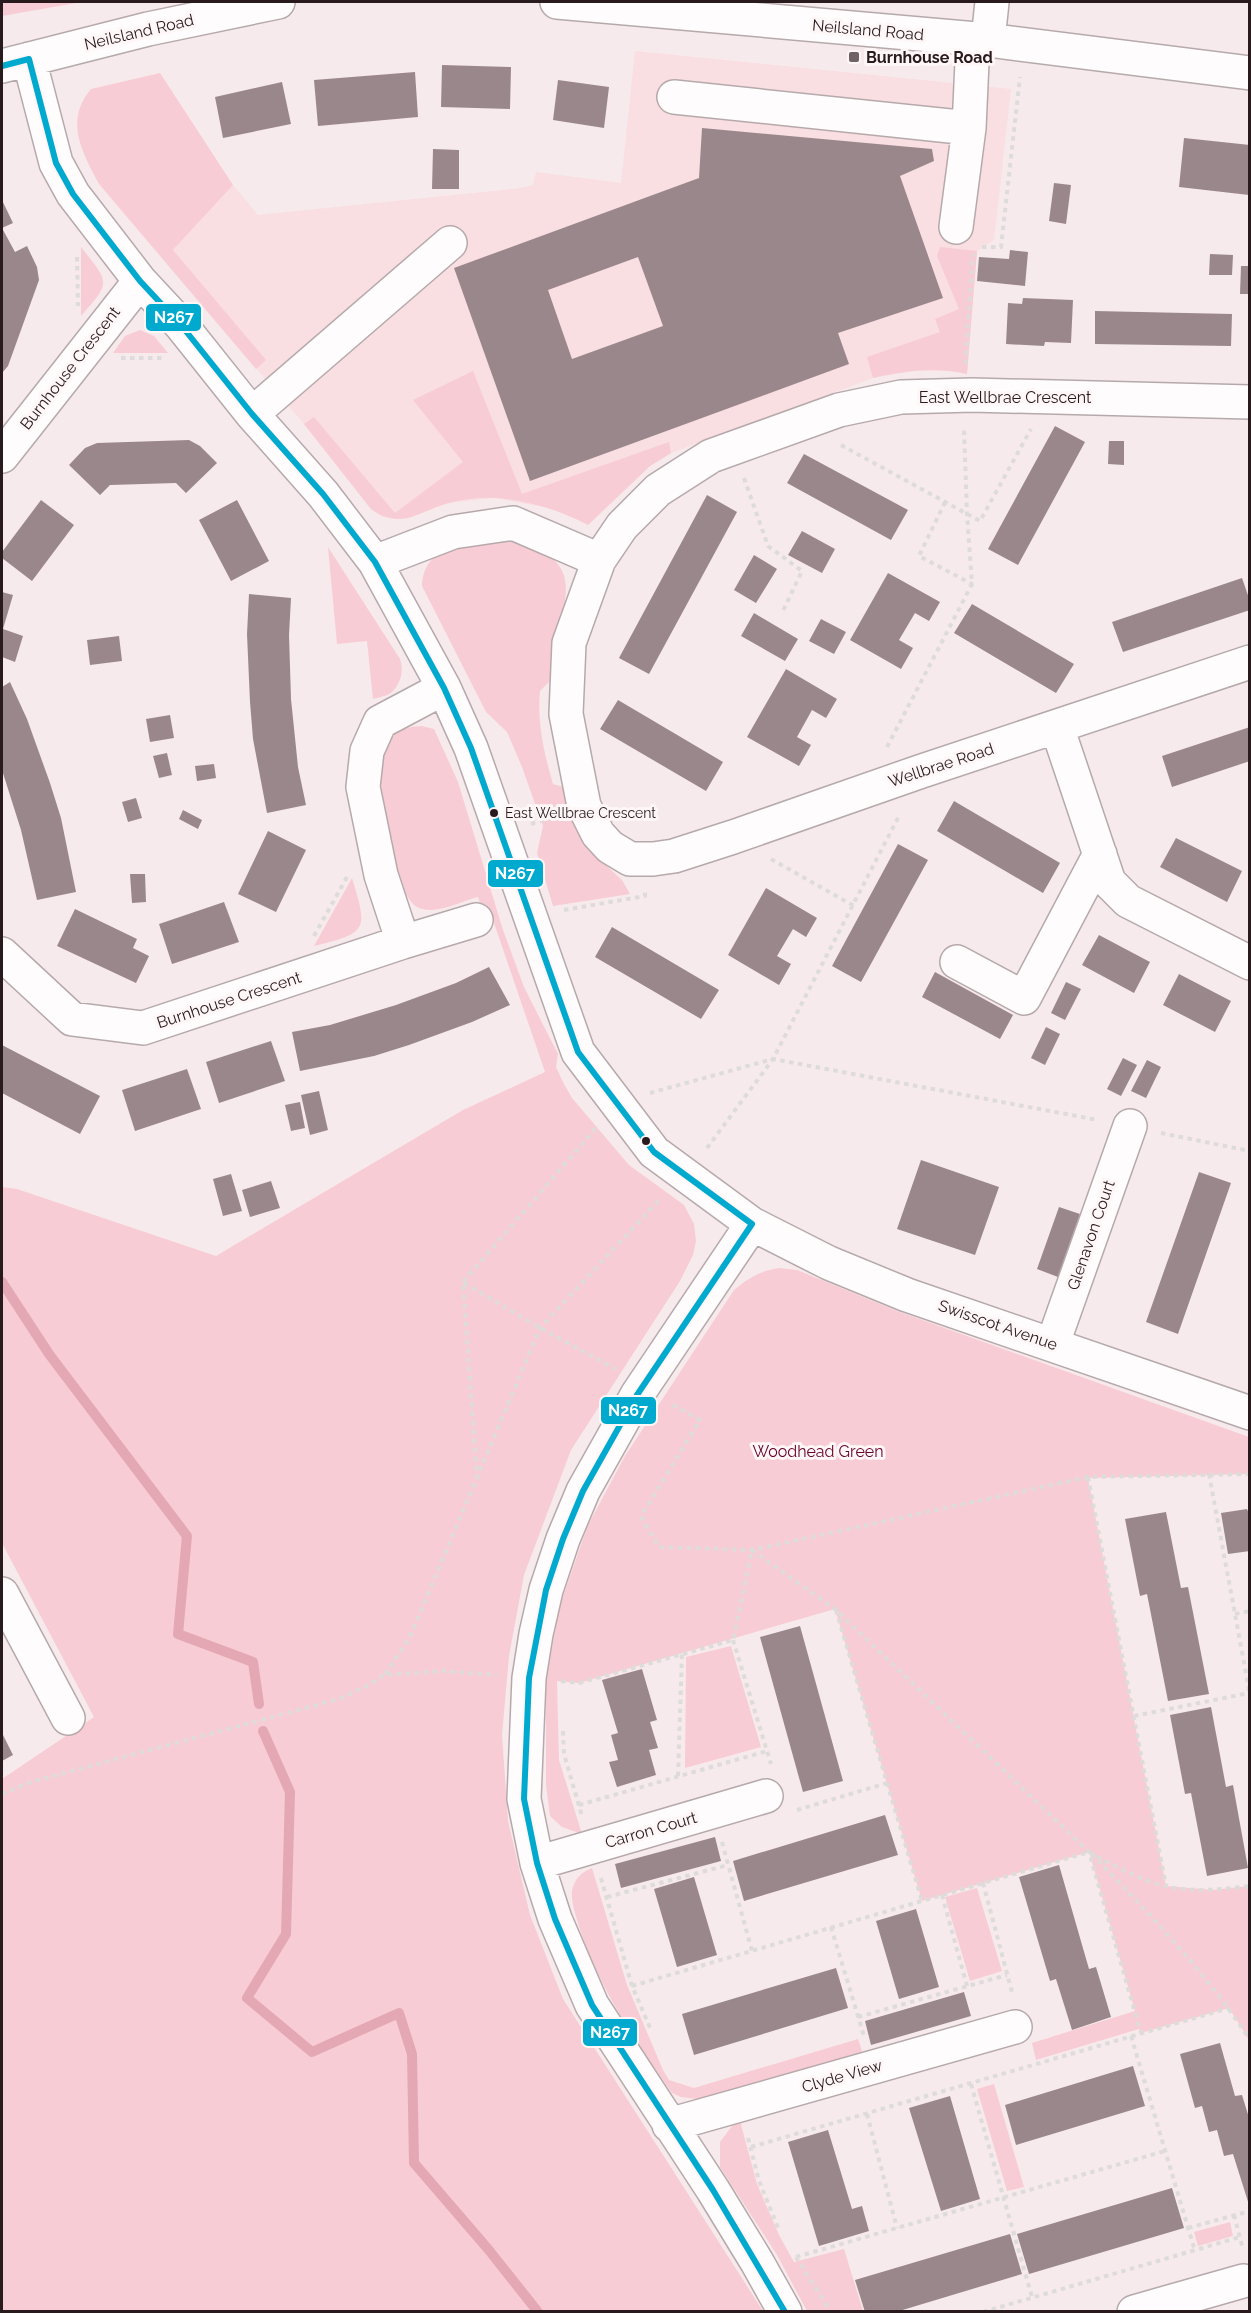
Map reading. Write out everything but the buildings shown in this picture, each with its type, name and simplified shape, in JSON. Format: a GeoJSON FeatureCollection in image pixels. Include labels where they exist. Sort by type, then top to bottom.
{"type":"FeatureCollection","features":[{"type":"Feature","properties":{"kind":"street","name":"Neilsland Road"},"geometry":{"type":"LineString","coordinates":[[15,63],[148,29],[278,2]]}},
{"type":"Feature","properties":{"kind":"street","name":"Neilsland Road"},"geometry":{"type":"LineString","coordinates":[[557,2],[626,5],[980,40],[1250,73]]}},
{"type":"Feature","properties":{"kind":"street"},"geometry":{"type":"LineString","coordinates":[[956,227],[980,40],[992,2]]}},
{"type":"Feature","properties":{"kind":"street"},"geometry":{"type":"LineString","coordinates":[[15,63],[56,163],[73,194],[140,280],[252,414],[323,494],[375,562],[444,688],[471,748],[503,833],[529,916],[578,1052],[654,1152],[752,1224],[637,1395],[584,1491],[563,1539],[546,1590],[529,1678],[524,1799],[537,1863],[555,1920],[592,2005],[752,2253],[785,2312]]}},
{"type":"Feature","properties":{"kind":"street"},"geometry":{"type":"LineString","coordinates":[[674,97],[969,128]]}},
{"type":"Feature","properties":{"kind":"street"},"geometry":{"type":"LineString","coordinates":[[252,414],[450,243]]}},
{"type":"Feature","properties":{"kind":"street","name":"Burnhouse Crescent"},"geometry":{"type":"LineString","coordinates":[[2,456],[140,280]]}},
{"type":"Feature","properties":{"kind":"street","name":"East Wellbrae Crescent"},"geometry":{"type":"LineString","coordinates":[[642,859],[610,847],[598,834],[584,806],[566,714],[569,643],[599,560],[622,526],[658,490],[711,456],[839,410],[901,397],[963,394],[1250,402]]}},
{"type":"Feature","properties":{"kind":"street"},"geometry":{"type":"LineString","coordinates":[[375,562],[453,532],[513,523],[599,560]]}},
{"type":"Feature","properties":{"kind":"street","name":"Wellbrae Road"},"geometry":{"type":"LineString","coordinates":[[642,859],[674,856],[733,837],[922,771],[1250,662]]}},
{"type":"Feature","properties":{"kind":"street"},"geometry":{"type":"LineString","coordinates":[[403,942],[381,875],[363,787],[367,751],[380,722],[444,688]]}},
{"type":"Feature","properties":{"kind":"street"},"geometry":{"type":"LineString","coordinates":[[1057,728],[1109,882],[1128,901],[1250,963]]}},
{"type":"Feature","properties":{"kind":"street"},"geometry":{"type":"LineString","coordinates":[[957,962],[1024,998],[1101,854]]}},
{"type":"Feature","properties":{"kind":"street","name":"Burnhouse Crescent"},"geometry":{"type":"LineString","coordinates":[[2,954],[72,1019],[143,1028],[476,920]]}},
{"type":"Feature","properties":{"kind":"street","name":"Glenavon Court"},"geometry":{"type":"LineString","coordinates":[[1053,1343],[1130,1126]]}},
{"type":"Feature","properties":{"kind":"street","name":"Swisscot Avenue"},"geometry":{"type":"LineString","coordinates":[[752,1224],[829,1263],[907,1295],[1053,1343],[1250,1413]]}},
{"type":"Feature","properties":{"kind":"street"},"geometry":{"type":"LineString","coordinates":[[2,1594],[68,1718]]}},
{"type":"Feature","properties":{"kind":"street","name":"Carron Court"},"geometry":{"type":"LineString","coordinates":[[537,1863],[775,1793]]}},
{"type":"Feature","properties":{"kind":"street","name":"Clyde View"},"geometry":{"type":"LineString","coordinates":[[669,2125],[873,2067],[1015,2017]]}},
{"type":"Feature","properties":{"kind":"street"},"geometry":{"type":"LineString","coordinates":[[1134,2312],[1244,2270]]}},
{"type":"Feature","properties":{"kind":"path"},"geometry":{"type":"LineString","coordinates":[[77,256],[78,358],[207,358]]}},
{"type":"Feature","properties":{"kind":"path"},"geometry":{"type":"LineString","coordinates":[[801,423],[980,521],[1049,396]]}},
{"type":"Feature","properties":{"kind":"path"},"geometry":{"type":"LineString","coordinates":[[733,448],[768,546],[802,571],[782,613]]}},
{"type":"Feature","properties":{"kind":"path"},"geometry":{"type":"LineString","coordinates":[[945,502],[919,556],[972,584]]}},
{"type":"Feature","properties":{"kind":"path"},"geometry":{"type":"LineString","coordinates":[[706,1149],[773,1059],[922,771]]}},
{"type":"Feature","properties":{"kind":"path"},"geometry":{"type":"LineString","coordinates":[[503,833],[584,806]]}},
{"type":"Feature","properties":{"kind":"path"},"geometry":{"type":"LineString","coordinates":[[290,980],[372,832]]}},
{"type":"Feature","properties":{"kind":"path"},"geometry":{"type":"LineString","coordinates":[[733,837],[854,906]]}},
{"type":"Feature","properties":{"kind":"path"},"geometry":{"type":"LineString","coordinates":[[529,916],[645,896],[642,859]]}},
{"type":"Feature","properties":{"kind":"path"},"geometry":{"type":"LineString","coordinates":[[477,1479],[463,1282],[617,1103],[773,1059],[1130,1126],[1250,1151]]}},
{"type":"Feature","properties":{"kind":"path"},"geometry":{"type":"LineString","coordinates":[[2,1794],[31,1782],[339,1699],[384,1675],[409,1640],[540,1328],[664,1195]]}},
{"type":"Feature","properties":{"kind":"path"},"geometry":{"type":"LineString","coordinates":[[463,1282],[540,1328],[618,1370]]}},
{"type":"Feature","properties":{"kind":"path"},"geometry":{"type":"LineString","coordinates":[[673,1405],[700,1420],[641,1516],[659,1547],[752,1550],[1088,1477],[1250,1474]]}},
{"type":"Feature","properties":{"kind":"path"},"geometry":{"type":"LineString","coordinates":[[1134,1716],[1249,1694],[1209,1474]]}},
{"type":"Feature","properties":{"kind":"path"},"geometry":{"type":"LineString","coordinates":[[1088,1477],[1166,1886]]}},
{"type":"Feature","properties":{"kind":"path"},"geometry":{"type":"LineString","coordinates":[[752,1550],[836,1609],[1089,1852],[1142,1906],[1229,2008],[1250,2040]]}},
{"type":"Feature","properties":{"kind":"path"},"geometry":{"type":"LineString","coordinates":[[752,1550],[733,1640],[767,1751],[775,1793],[887,1783]]}},
{"type":"Feature","properties":{"kind":"path"},"geometry":{"type":"LineString","coordinates":[[836,1609],[922,1901]]}},
{"type":"Feature","properties":{"kind":"path"},"geometry":{"type":"LineString","coordinates":[[1235,1614],[1250,1611]]}},
{"type":"Feature","properties":{"kind":"path"},"geometry":{"type":"LineString","coordinates":[[384,1675],[442,1671],[579,1683],[733,1640]]}},
{"type":"Feature","properties":{"kind":"path"},"geometry":{"type":"LineString","coordinates":[[678,1776],[682,1654]]}},
{"type":"Feature","properties":{"kind":"path"},"geometry":{"type":"LineString","coordinates":[[1243,1661],[1250,1659]]}},
{"type":"Feature","properties":{"kind":"path"},"geometry":{"type":"LineString","coordinates":[[562,1681],[562,1692]]}},
{"type":"Feature","properties":{"kind":"path"},"geometry":{"type":"LineString","coordinates":[[563,1723],[564,1754],[632,1986],[656,2040]]}},
{"type":"Feature","properties":{"kind":"path"},"geometry":{"type":"LineString","coordinates":[[579,1805],[767,1751]]}},
{"type":"Feature","properties":{"kind":"path"},"geometry":{"type":"LineString","coordinates":[[713,1811],[752,1951]]}},
{"type":"Feature","properties":{"kind":"path"},"geometry":{"type":"LineString","coordinates":[[1089,1852],[1141,2034]]}},
{"type":"Feature","properties":{"kind":"path"},"geometry":{"type":"LineString","coordinates":[[632,1986],[1089,1852],[1126,1871],[1166,1886],[1213,1890],[1250,1886]]}},
{"type":"Feature","properties":{"kind":"path"},"geometry":{"type":"LineString","coordinates":[[606,1897],[728,1865]]}},
{"type":"Feature","properties":{"kind":"path"},"geometry":{"type":"LineString","coordinates":[[983,1883],[1007,1975],[1015,2017]]}},
{"type":"Feature","properties":{"kind":"path"},"geometry":{"type":"LineString","coordinates":[[942,1895],[967,1986]]}},
{"type":"Feature","properties":{"kind":"path"},"geometry":{"type":"LineString","coordinates":[[831,1927],[873,2067]]}},
{"type":"Feature","properties":{"kind":"path"},"geometry":{"type":"LineString","coordinates":[[858,2017],[1007,1975]]}},
{"type":"Feature","properties":{"kind":"path"},"geometry":{"type":"LineString","coordinates":[[751,2147],[1229,2008]]}},
{"type":"Feature","properties":{"kind":"path"},"geometry":{"type":"LineString","coordinates":[[852,2036],[863,2032]]}},
{"type":"Feature","properties":{"kind":"path"},"geometry":{"type":"LineString","coordinates":[[1131,2036],[1195,2251]]}},
{"type":"Feature","properties":{"kind":"path"},"geometry":{"type":"LineString","coordinates":[[1029,2056],[1032,2066]]}},
{"type":"Feature","properties":{"kind":"path"},"geometry":{"type":"LineString","coordinates":[[971,2084],[1032,2297]]}},
{"type":"Feature","properties":{"kind":"path"},"geometry":{"type":"LineString","coordinates":[[738,2105],[759,2181],[785,2239]]}},
{"type":"Feature","properties":{"kind":"path"},"geometry":{"type":"LineString","coordinates":[[867,2114],[897,2228]]}},
{"type":"Feature","properties":{"kind":"path"},"geometry":{"type":"LineString","coordinates":[[796,2257],[1165,2151]]}},
{"type":"Feature","properties":{"kind":"path"},"geometry":{"type":"LineString","coordinates":[[1188,2228],[1250,2211]]}},
{"type":"Feature","properties":{"kind":"path"},"geometry":{"type":"LineString","coordinates":[[1234,2216],[1240,2237],[1244,2270]]}},
{"type":"Feature","properties":{"kind":"path"},"geometry":{"type":"LineString","coordinates":[[983,2312],[1240,2237]]}},
{"type":"Feature","properties":{"kind":"path"},"geometry":{"type":"LineString","coordinates":[[790,2248],[831,2312]]}},
{"type":"Feature","properties":{"kind":"shaded area"},"geometry":{"type":"Polygon","coordinates":[[[635,51],[1011,89],[994,240],[977,251],[967,374],[948,370],[917,370],[873,378],[671,453],[650,466],[588,525],[560,510],[495,498],[448,503],[406,519],[382,517],[371,509],[304,424],[164,260],[233,185],[258,215],[521,188],[533,185],[536,172],[621,183],[635,51]]]}},
{"type":"Feature","properties":{"kind":"green space"},"geometry":{"type":"Polygon","coordinates":[[[2,2],[82,2],[2,16],[2,2]]]}},
{"type":"Feature","properties":{"kind":"green space"},"geometry":{"type":"Polygon","coordinates":[[[160,73],[233,185],[173,250],[266,360],[256,369],[99,184],[78,137],[78,113],[91,89],[160,73]]]}},
{"type":"Feature","properties":{"kind":"green space"},"geometry":{"type":"Polygon","coordinates":[[[81,247],[97,268],[103,282],[98,296],[81,316],[81,247]]]}},
{"type":"Feature","properties":{"kind":"green space"},"geometry":{"type":"Polygon","coordinates":[[[940,247],[977,251],[967,374],[920,371],[873,378],[867,357],[940,332],[935,319],[959,309],[937,256],[940,247]]]}},
{"type":"Feature","properties":{"kind":"green space"},"geometry":{"type":"Polygon","coordinates":[[[140,330],[154,336],[168,353],[113,353],[125,336],[140,330]]]}},
{"type":"Feature","properties":{"kind":"green space"},"geometry":{"type":"Polygon","coordinates":[[[473,371],[522,494],[669,442],[671,453],[650,466],[588,525],[543,507],[507,499],[489,498],[460,500],[401,519],[382,515],[371,509],[304,424],[314,417],[395,513],[463,462],[413,400],[473,371]]]}},
{"type":"Feature","properties":{"kind":"green space"},"geometry":{"type":"Polygon","coordinates":[[[497,538],[531,547],[552,558],[563,573],[566,589],[564,609],[553,654],[550,681],[540,691],[540,726],[544,749],[553,784],[567,788],[585,846],[622,880],[630,894],[553,906],[537,853],[543,826],[522,767],[507,732],[486,712],[422,586],[424,572],[438,554],[448,548],[497,538]]]}},
{"type":"Feature","properties":{"kind":"green space"},"geometry":{"type":"Polygon","coordinates":[[[328,547],[400,659],[402,668],[400,681],[388,694],[373,699],[367,641],[337,644],[328,547]]]}},
{"type":"Feature","properties":{"kind":"green space"},"geometry":{"type":"Polygon","coordinates":[[[422,726],[434,729],[458,782],[503,930],[524,987],[558,1054],[556,1067],[564,1084],[572,1098],[629,1165],[684,1205],[694,1224],[696,1241],[693,1255],[680,1281],[571,1450],[524,1575],[509,1656],[502,1735],[508,1821],[530,1915],[563,1999],[763,2311],[2,2311],[2,1779],[94,1717],[2,1543],[2,1187],[17,1189],[216,1256],[463,1110],[545,1072],[493,920],[486,921],[478,897],[441,909],[426,910],[419,908],[409,899],[401,882],[387,833],[381,760],[387,741],[395,733],[410,727],[422,726]]]}},
{"type":"Feature","properties":{"kind":"green space"},"geometry":{"type":"Polygon","coordinates":[[[352,878],[360,909],[359,927],[345,937],[314,946],[352,878]]]}},
{"type":"Feature","properties":{"kind":"green space","name":"Woodhead Green"},"geometry":{"type":"Polygon","coordinates":[[[779,1268],[797,1270],[897,1311],[1249,1437],[1249,1474],[1088,1478],[1166,1886],[1213,1890],[1249,1886],[1249,2040],[1229,2008],[1141,2033],[1139,2029],[1036,2060],[1032,2043],[1135,2011],[1089,1852],[922,1901],[835,1609],[579,1683],[557,1681],[559,1760],[582,1834],[562,1827],[550,1816],[546,1785],[546,1680],[560,1605],[588,1525],[625,1456],[734,1290],[755,1276],[779,1268]]]}},
{"type":"Feature","properties":{"kind":"green space"},"geometry":{"type":"Polygon","coordinates":[[[731,1646],[761,1747],[685,1768],[686,1657],[731,1646]]]}},
{"type":"Feature","properties":{"kind":"green space"},"geometry":{"type":"Polygon","coordinates":[[[592,1868],[627,1985],[669,2080],[694,2088],[858,2039],[863,2054],[697,2099],[672,2093],[607,1992],[579,1927],[572,1891],[579,1877],[592,1868]]]}},
{"type":"Feature","properties":{"kind":"green space"},"geometry":{"type":"Polygon","coordinates":[[[977,1888],[1002,1971],[970,1981],[945,1897],[977,1888]]]}},
{"type":"Feature","properties":{"kind":"green space"},"geometry":{"type":"Polygon","coordinates":[[[994,2084],[1024,2187],[1007,2191],[977,2089],[994,2084]]]}},
{"type":"Feature","properties":{"kind":"green space"},"geometry":{"type":"Polygon","coordinates":[[[740,2121],[757,2184],[779,2235],[794,2262],[844,2249],[863,2311],[807,2311],[777,2255],[720,2167],[720,2142],[732,2126],[740,2121]]]}},
{"type":"Feature","properties":{"kind":"green space"},"geometry":{"type":"Polygon","coordinates":[[[1230,2222],[1233,2236],[1198,2246],[1194,2232],[1230,2222]]]}},
{"type":"Feature","properties":{"kind":"waterway"},"geometry":{"type":"LineString","coordinates":[[2,1282],[49,1354],[187,1536],[178,1634],[253,1662],[259,1704]]}},
{"type":"Feature","properties":{"kind":"waterway"},"geometry":{"type":"LineString","coordinates":[[263,1731],[290,1792],[286,1934],[247,1998],[312,2052],[399,2013],[412,2054],[414,2163],[488,2249],[538,2312]]}},
{"type":"Feature","properties":{"kind":"transit line","name":"N267"},"geometry":{"type":"LineString","coordinates":[[2,66],[29,59],[56,163],[73,194],[140,281],[181,325],[252,414],[323,494],[375,562],[444,688],[471,748],[578,1052],[654,1152],[752,1224],[637,1395],[583,1491],[563,1539],[546,1590],[529,1678],[524,1799],[537,1863],[555,1919],[592,2005],[713,2190],[785,2312]]}},
{"type":"Feature","properties":{"kind":"place","name":"Burnhouse Road"},"geometry":{"type":"Point","coordinates":[854,57]}},
{"type":"Feature","properties":{"kind":"place","name":"East Wellbrae Crescent"},"geometry":{"type":"Point","coordinates":[494,813]}}]}
